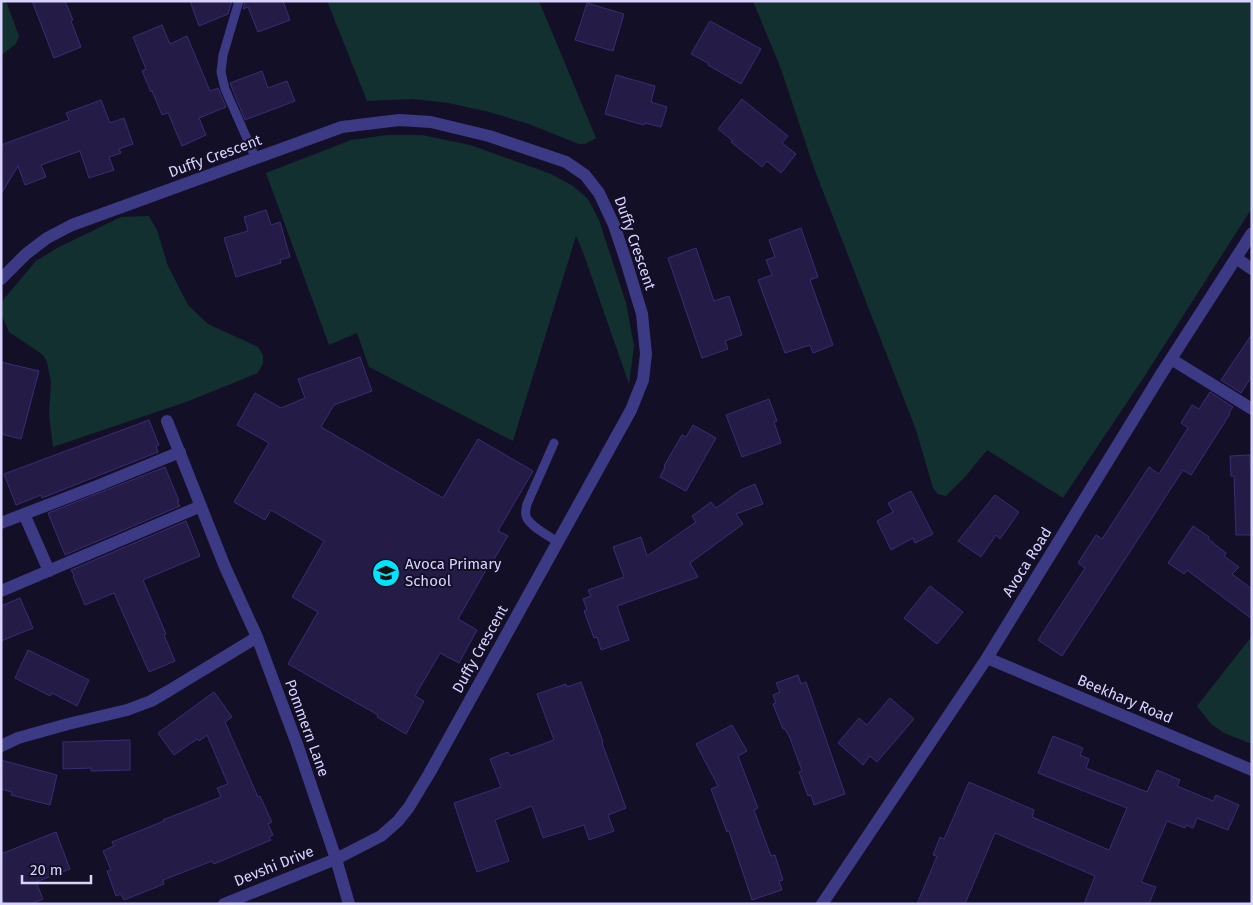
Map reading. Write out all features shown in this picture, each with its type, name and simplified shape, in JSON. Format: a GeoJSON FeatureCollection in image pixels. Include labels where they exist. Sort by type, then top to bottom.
{"type":"FeatureCollection","features":[{"type":"Feature","properties":{"kind":"street","name":"Duffy Crescent"},"geometry":{"type":"LineString","coordinates":[[1,279],[26,254],[47,238],[72,225],[342,127],[399,120],[431,122],[489,136],[566,162],[585,175],[599,192],[614,225],[642,314],[646,354],[642,380],[632,410],[434,766],[409,807],[398,821],[380,836],[336,859]]}},
{"type":"Feature","properties":{"kind":"street","name":"Avoca Road"},"geometry":{"type":"LineString","coordinates":[[822,904],[986,658],[1171,359],[1252,233]]}},
{"type":"Feature","properties":{"kind":"street"},"geometry":{"type":"LineString","coordinates":[[1236,258],[1252,269]]}},
{"type":"Feature","properties":{"kind":"street"},"geometry":{"type":"LineString","coordinates":[[1171,359],[1252,409]]}},
{"type":"Feature","properties":{"kind":"street","name":"Pommern Lane"},"geometry":{"type":"LineString","coordinates":[[167,421],[224,567],[257,637],[297,744],[336,859],[349,904]]}},
{"type":"Feature","properties":{"kind":"street"},"geometry":{"type":"LineString","coordinates":[[1,522],[180,452]]}},
{"type":"Feature","properties":{"kind":"street"},"geometry":{"type":"LineString","coordinates":[[1,591],[201,506]]}},
{"type":"Feature","properties":{"kind":"street"},"geometry":{"type":"LineString","coordinates":[[24,514],[49,571]]}},
{"type":"Feature","properties":{"kind":"street"},"geometry":{"type":"LineString","coordinates":[[1,746],[18,738],[127,710],[150,701],[257,637]]}},
{"type":"Feature","properties":{"kind":"street","name":"Beekhary Road"},"geometry":{"type":"LineString","coordinates":[[986,658],[1252,770]]}},
{"type":"Feature","properties":{"kind":"street","name":"Devshi Drive"},"geometry":{"type":"LineString","coordinates":[[224,904],[336,859]]}},
{"type":"Feature","properties":{"kind":"lane"},"geometry":{"type":"LineString","coordinates":[[239,1],[222,55],[221,72],[226,89],[256,159]]}},
{"type":"Feature","properties":{"kind":"lane"},"geometry":{"type":"LineString","coordinates":[[554,443],[525,510],[528,521],[534,527],[558,542]]}},
{"type":"Feature","properties":{"kind":"green space"},"geometry":{"type":"Polygon","coordinates":[[[1,1],[6,1],[19,36],[16,44],[1,55],[1,1]]]}},
{"type":"Feature","properties":{"kind":"green space"},"geometry":{"type":"Polygon","coordinates":[[[327,1],[539,1],[596,138],[585,144],[579,144],[529,124],[489,112],[448,103],[413,99],[367,101],[327,1]]]}},
{"type":"Feature","properties":{"kind":"green space"},"geometry":{"type":"Polygon","coordinates":[[[753,1],[1252,1],[1252,208],[1146,374],[1063,498],[987,450],[966,476],[946,496],[938,494],[933,488],[916,430],[814,168],[781,69],[753,1]]]}},
{"type":"Feature","properties":{"kind":"green space"},"geometry":{"type":"Polygon","coordinates":[[[387,135],[422,135],[470,145],[551,174],[573,186],[588,199],[599,220],[626,303],[634,346],[629,384],[576,236],[513,441],[369,367],[357,333],[329,345],[266,173],[351,140],[387,135]]]}},
{"type":"Feature","properties":{"kind":"green space"},"geometry":{"type":"Polygon","coordinates":[[[149,216],[157,230],[168,266],[188,305],[208,324],[258,347],[263,355],[263,363],[258,373],[189,401],[53,447],[49,414],[51,383],[47,362],[43,355],[9,332],[2,316],[3,300],[36,261],[57,248],[121,217],[149,216]]]}},
{"type":"Feature","properties":{"kind":"green space"},"geometry":{"type":"Polygon","coordinates":[[[1252,636],[1252,744],[1224,733],[1211,724],[1197,706],[1252,636]]]}},
{"type":"Feature","properties":{"kind":"building"},"geometry":{"type":"Polygon","coordinates":[[[32,1],[65,1],[81,47],[54,58],[32,1]]]}},
{"type":"Feature","properties":{"kind":"building"},"geometry":{"type":"Polygon","coordinates":[[[190,1],[232,1],[228,14],[199,26],[190,1]]]}},
{"type":"Feature","properties":{"kind":"building"},"geometry":{"type":"Polygon","coordinates":[[[245,1],[283,1],[290,20],[258,32],[248,7],[243,9],[245,1]]]}},
{"type":"Feature","properties":{"kind":"building"},"geometry":{"type":"Polygon","coordinates":[[[587,3],[624,14],[613,51],[575,40],[587,3]]]}},
{"type":"Feature","properties":{"kind":"building"},"geometry":{"type":"Polygon","coordinates":[[[710,21],[761,49],[741,84],[691,54],[710,21]]]}},
{"type":"Feature","properties":{"kind":"building"},"geometry":{"type":"Polygon","coordinates":[[[162,25],[170,44],[187,36],[210,91],[218,88],[226,107],[199,118],[206,135],[182,146],[168,113],[162,115],[151,92],[142,71],[146,69],[133,37],[162,25]]]}},
{"type":"Feature","properties":{"kind":"building"},"geometry":{"type":"Polygon","coordinates":[[[262,71],[268,88],[287,81],[295,101],[245,120],[230,83],[262,71]]]}},
{"type":"Feature","properties":{"kind":"building"},"geometry":{"type":"Polygon","coordinates":[[[616,75],[655,86],[651,102],[667,107],[661,127],[645,123],[644,125],[605,114],[616,75]]]}},
{"type":"Feature","properties":{"kind":"building"},"geometry":{"type":"Polygon","coordinates":[[[742,99],[788,136],[782,143],[796,154],[781,173],[767,161],[762,167],[718,129],[742,99]]]}},
{"type":"Feature","properties":{"kind":"building"},"geometry":{"type":"Polygon","coordinates":[[[101,100],[110,123],[124,118],[133,144],[119,149],[121,153],[109,157],[114,170],[89,178],[80,151],[41,165],[46,177],[25,185],[18,166],[1,194],[1,145],[69,120],[66,113],[101,100]]]}},
{"type":"Feature","properties":{"kind":"building"},"geometry":{"type":"Polygon","coordinates":[[[266,210],[271,225],[280,222],[290,257],[280,260],[281,263],[236,277],[224,238],[248,231],[244,217],[266,210]]]}},
{"type":"Feature","properties":{"kind":"building"},"geometry":{"type":"Polygon","coordinates":[[[801,228],[818,277],[810,280],[833,345],[813,353],[810,345],[785,353],[758,280],[772,275],[766,260],[775,257],[769,240],[801,228]]]}},
{"type":"Feature","properties":{"kind":"building"},"geometry":{"type":"Polygon","coordinates":[[[696,248],[714,301],[729,296],[742,335],[725,341],[728,349],[702,358],[668,258],[696,248]]]}},
{"type":"Feature","properties":{"kind":"building"},"geometry":{"type":"Polygon","coordinates":[[[1252,334],[1252,376],[1241,393],[1221,380],[1252,334]]]}},
{"type":"Feature","properties":{"kind":"building"},"geometry":{"type":"Polygon","coordinates":[[[360,357],[372,391],[334,405],[321,427],[443,498],[478,439],[533,471],[498,531],[508,536],[458,619],[477,630],[459,663],[440,653],[415,696],[424,701],[406,734],[377,717],[378,715],[288,664],[318,612],[292,597],[324,541],[271,510],[265,520],[234,502],[269,443],[237,425],[255,393],[281,408],[305,398],[298,379],[360,357]]]}},
{"type":"Feature","properties":{"kind":"building"},"geometry":{"type":"Polygon","coordinates":[[[1,362],[39,371],[21,439],[1,434],[1,362]]]}},
{"type":"Feature","properties":{"kind":"building"},"geometry":{"type":"Polygon","coordinates":[[[1210,392],[1233,407],[1230,414],[1191,475],[1183,470],[1062,656],[1038,640],[1085,568],[1078,563],[1096,535],[1102,539],[1149,467],[1159,474],[1188,428],[1181,423],[1192,405],[1199,409],[1210,392]]]}},
{"type":"Feature","properties":{"kind":"building"},"geometry":{"type":"Polygon","coordinates":[[[769,399],[777,421],[774,422],[781,443],[742,457],[726,415],[769,399]]]}},
{"type":"Feature","properties":{"kind":"building"},"geometry":{"type":"Polygon","coordinates":[[[149,420],[159,445],[156,446],[158,452],[42,498],[41,495],[16,505],[4,474],[149,420]]]}},
{"type":"Feature","properties":{"kind":"building"},"geometry":{"type":"Polygon","coordinates":[[[693,425],[716,438],[686,491],[660,477],[664,466],[682,435],[686,437],[693,425]]]}},
{"type":"Feature","properties":{"kind":"building"},"geometry":{"type":"Polygon","coordinates":[[[1250,455],[1250,467],[1252,467],[1252,535],[1236,535],[1234,476],[1231,476],[1230,456],[1250,455]]]}},
{"type":"Feature","properties":{"kind":"building"},"geometry":{"type":"Polygon","coordinates":[[[165,467],[180,506],[65,555],[48,513],[165,467]]]}},
{"type":"Feature","properties":{"kind":"building"},"geometry":{"type":"Polygon","coordinates":[[[755,484],[763,504],[736,514],[743,524],[690,563],[698,577],[617,606],[629,640],[601,650],[597,637],[594,638],[584,611],[587,610],[583,599],[591,596],[588,590],[624,577],[613,547],[641,537],[647,556],[696,522],[692,516],[711,502],[716,508],[741,490],[755,484]]]}},
{"type":"Feature","properties":{"kind":"building"},"geometry":{"type":"Polygon","coordinates":[[[911,491],[933,534],[915,543],[913,538],[891,550],[877,521],[893,512],[888,503],[911,491]]]}},
{"type":"Feature","properties":{"kind":"building"},"geometry":{"type":"Polygon","coordinates":[[[995,495],[1019,512],[1000,539],[996,535],[981,557],[958,541],[995,495]]]}},
{"type":"Feature","properties":{"kind":"building"},"geometry":{"type":"Polygon","coordinates":[[[186,521],[200,556],[143,580],[166,634],[164,635],[175,661],[149,672],[114,593],[85,605],[71,570],[186,521]]]}},
{"type":"Feature","properties":{"kind":"building"},"geometry":{"type":"Polygon","coordinates":[[[1193,526],[1209,537],[1208,539],[1226,553],[1224,556],[1239,567],[1232,574],[1252,589],[1252,619],[1187,570],[1184,574],[1168,563],[1193,526]]]}},
{"type":"Feature","properties":{"kind":"building"},"geometry":{"type":"Polygon","coordinates":[[[930,586],[963,612],[937,644],[904,618],[930,586]]]}},
{"type":"Feature","properties":{"kind":"building"},"geometry":{"type":"Polygon","coordinates":[[[20,598],[33,628],[1,641],[1,606],[20,598]]]}},
{"type":"Feature","properties":{"kind":"building"},"geometry":{"type":"Polygon","coordinates":[[[28,650],[89,680],[77,706],[52,693],[50,696],[15,678],[28,650]]]}},
{"type":"Feature","properties":{"kind":"building"},"geometry":{"type":"Polygon","coordinates":[[[798,675],[801,684],[806,682],[845,794],[814,805],[811,795],[808,796],[799,772],[802,771],[790,738],[785,729],[783,729],[773,704],[776,703],[773,695],[780,692],[776,683],[798,675]]]}},
{"type":"Feature","properties":{"kind":"building"},"geometry":{"type":"Polygon","coordinates":[[[581,682],[626,808],[608,815],[614,831],[589,840],[584,825],[543,838],[532,806],[495,820],[509,861],[477,872],[454,803],[501,787],[490,759],[508,752],[510,756],[554,740],[537,694],[566,684],[567,687],[581,682]]]}},
{"type":"Feature","properties":{"kind":"building"},"geometry":{"type":"Polygon","coordinates":[[[214,692],[232,717],[225,722],[258,797],[260,796],[272,822],[268,824],[273,835],[269,837],[271,840],[214,864],[212,861],[163,880],[164,884],[124,900],[121,894],[116,896],[107,871],[111,870],[103,851],[114,846],[112,842],[221,797],[217,788],[228,784],[207,735],[199,741],[197,739],[174,755],[158,733],[214,692]]]}},
{"type":"Feature","properties":{"kind":"building"},"geometry":{"type":"Polygon","coordinates":[[[890,698],[914,719],[877,762],[870,756],[863,765],[838,743],[859,718],[867,725],[890,698]]]}},
{"type":"Feature","properties":{"kind":"building"},"geometry":{"type":"Polygon","coordinates":[[[732,725],[747,751],[738,756],[758,808],[754,810],[771,856],[775,855],[783,880],[779,881],[782,890],[752,900],[729,831],[727,832],[711,789],[718,786],[696,744],[732,725]]]}},
{"type":"Feature","properties":{"kind":"building"},"geometry":{"type":"Polygon","coordinates":[[[1053,736],[1083,748],[1080,755],[1089,759],[1086,768],[1147,792],[1157,770],[1180,780],[1177,786],[1213,801],[1216,795],[1239,805],[1228,830],[1197,818],[1193,828],[1186,825],[1185,828],[1167,821],[1141,882],[1156,887],[1149,904],[1084,904],[1095,876],[995,833],[965,904],[917,904],[937,856],[933,855],[940,837],[944,839],[969,782],[1034,810],[1032,817],[1109,850],[1127,808],[1038,773],[1053,736]]]}},
{"type":"Feature","properties":{"kind":"building"},"geometry":{"type":"Polygon","coordinates":[[[130,740],[130,770],[91,771],[91,768],[63,769],[63,742],[130,740]]]}},
{"type":"Feature","properties":{"kind":"building"},"geometry":{"type":"Polygon","coordinates":[[[1,760],[57,775],[50,805],[11,795],[12,792],[1,789],[1,760]]]}},
{"type":"Feature","properties":{"kind":"building"},"geometry":{"type":"Polygon","coordinates":[[[56,832],[70,869],[36,882],[43,899],[31,904],[9,904],[1,901],[1,854],[56,832]]]}},
{"type":"Feature","properties":{"kind":"place","name":"Avoca Primary School"},"geometry":{"type":"Point","coordinates":[386,573]}}]}
